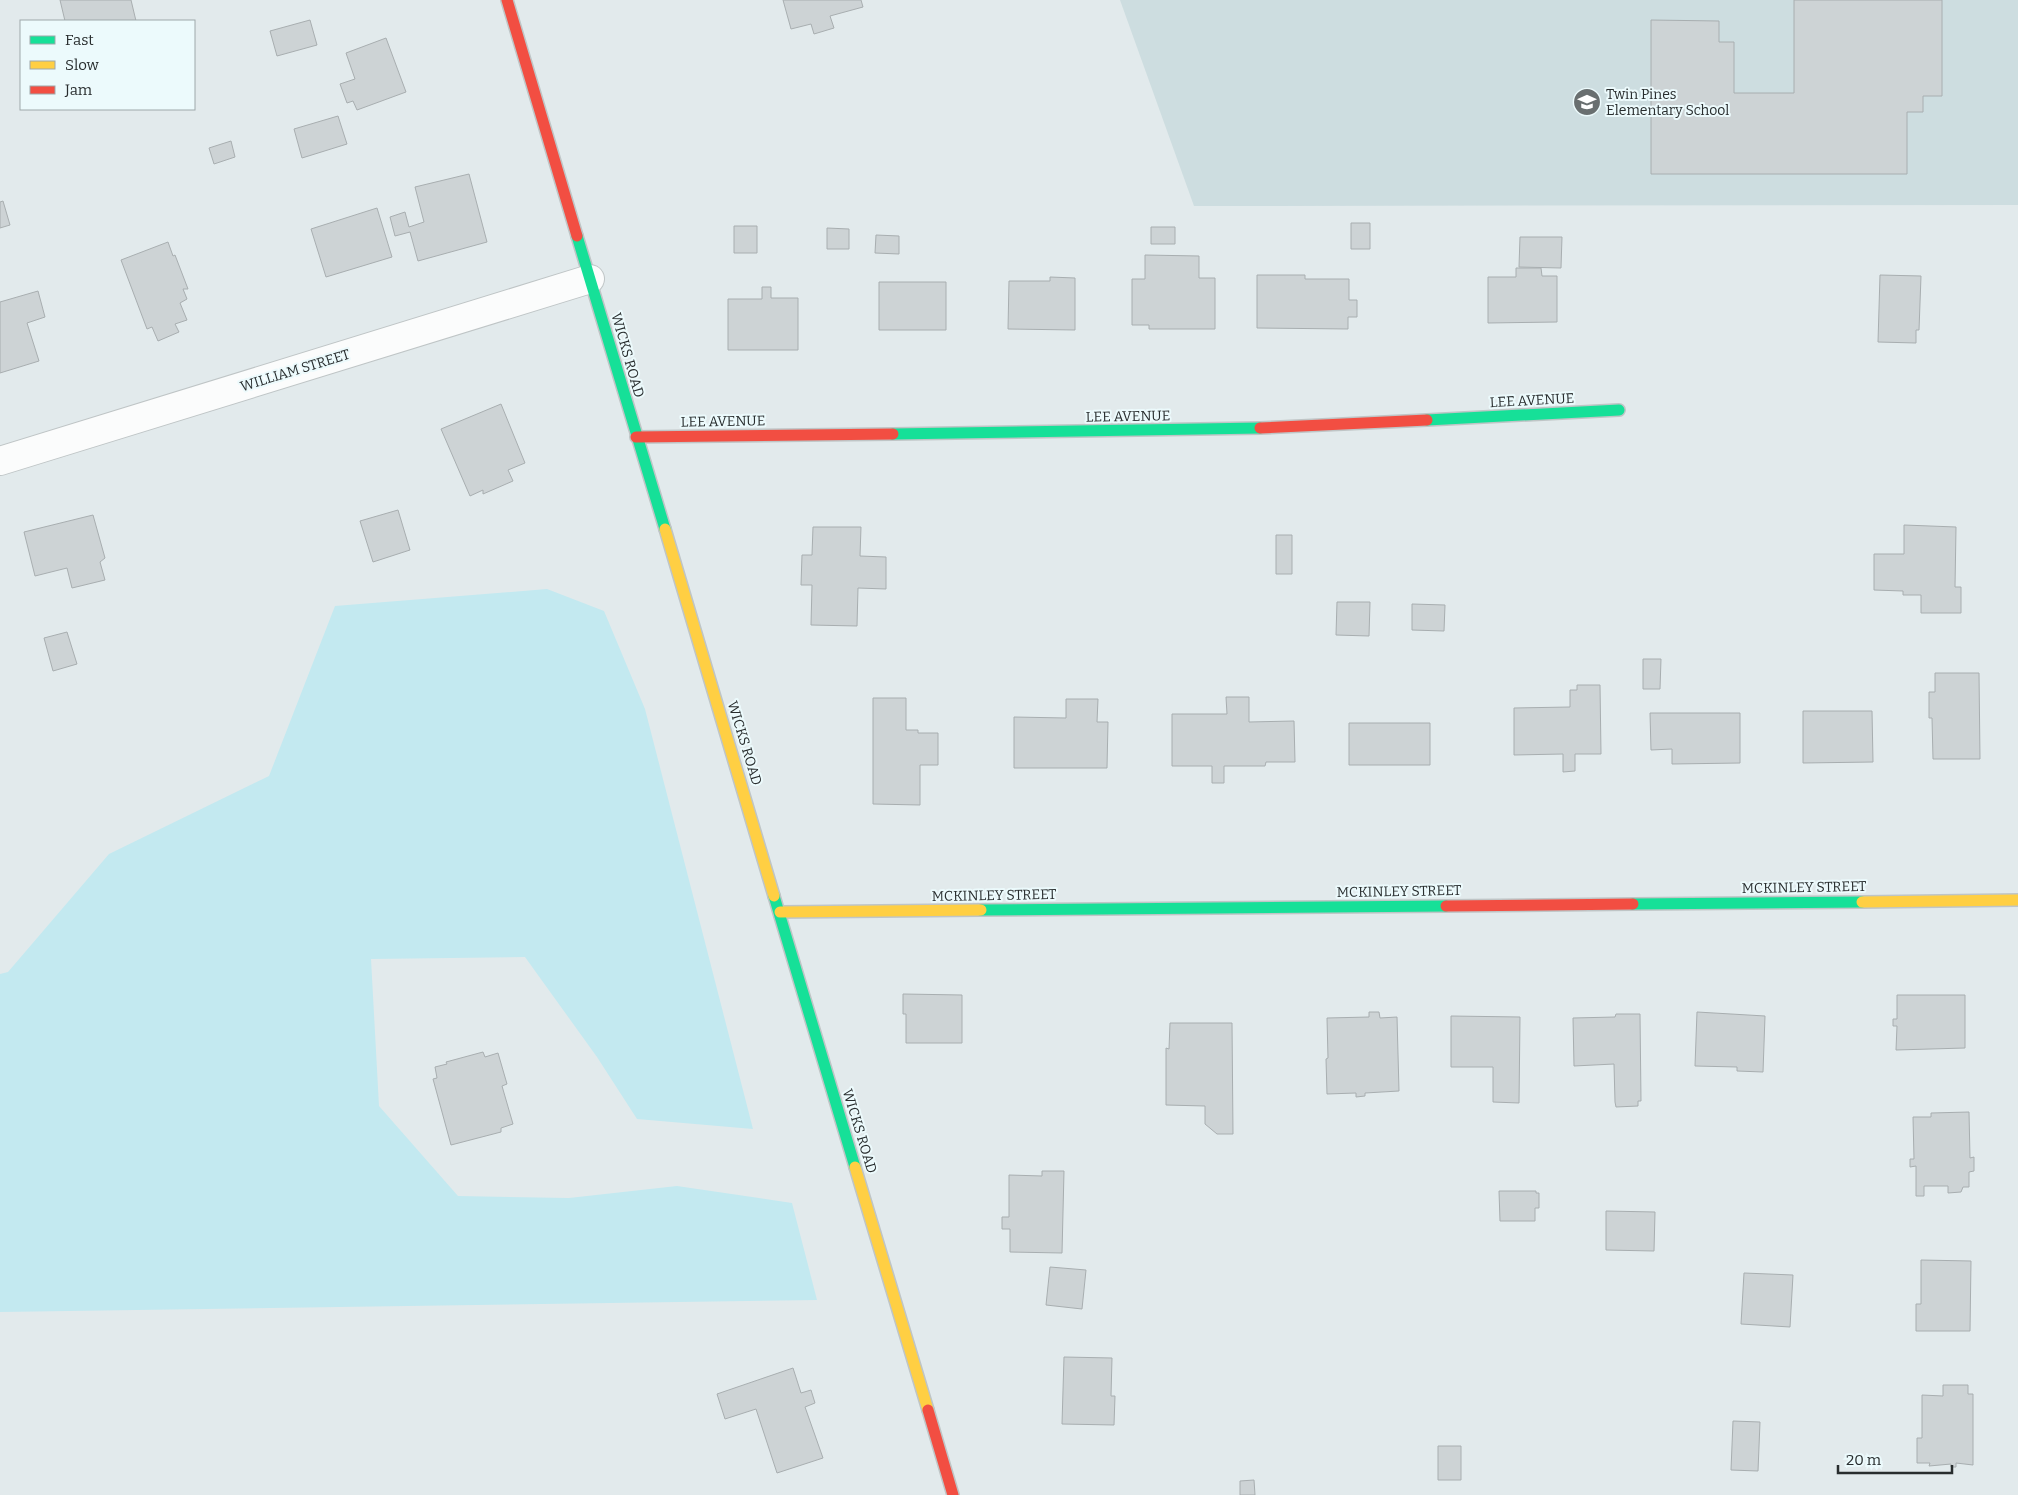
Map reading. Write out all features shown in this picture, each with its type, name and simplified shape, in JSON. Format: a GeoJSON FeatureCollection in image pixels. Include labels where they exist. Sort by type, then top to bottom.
{"type":"FeatureCollection","features":[{"type":"Feature","properties":{"kind":"street","name":"WICKS ROAD"},"geometry":{"type":"LineString","coordinates":[[507,0],[953,1495]]}},
{"type":"Feature","properties":{"kind":"street","name":"WILLIAM STREET"},"geometry":{"type":"LineString","coordinates":[[0,461],[590,278]]}},
{"type":"Feature","properties":{"kind":"street","name":"LEE AVENUE"},"geometry":{"type":"LineString","coordinates":[[636,437],[1247,429],[1619,410]]}},
{"type":"Feature","properties":{"kind":"street","name":"MCKINLEY STREET"},"geometry":{"type":"LineString","coordinates":[[780,912],[2018,900]]}},
{"type":"Feature","properties":{"kind":"shaded area","name":"Twin Pines Elementary School"},"geometry":{"type":"Polygon","coordinates":[[[1120,0],[2018,0],[2018,205],[1194,206],[1120,0]]]}},
{"type":"Feature","properties":{"kind":"shaded area"},"geometry":{"type":"Polygon","coordinates":[[[547,589],[604,611],[645,709],[753,1129],[637,1119],[597,1057],[525,957],[371,959],[379,1106],[458,1196],[569,1198],[677,1186],[792,1203],[817,1300],[0,1312],[0,974],[8,972],[109,854],[269,776],[335,606],[547,589]]]}},
{"type":"Feature","properties":{"kind":"building"},"geometry":{"type":"Polygon","coordinates":[[[60,0],[131,0],[136,20],[65,20],[60,0]]]}},
{"type":"Feature","properties":{"kind":"building"},"geometry":{"type":"Polygon","coordinates":[[[783,0],[861,0],[863,7],[830,16],[834,28],[814,34],[811,24],[791,29],[783,0]]]}},
{"type":"Feature","properties":{"kind":"building"},"geometry":{"type":"Polygon","coordinates":[[[1794,0],[1942,0],[1942,96],[1923,96],[1923,112],[1907,112],[1907,174],[1651,174],[1651,20],[1719,21],[1719,42],[1734,42],[1734,93],[1794,93],[1794,0]]]}},
{"type":"Feature","properties":{"kind":"building"},"geometry":{"type":"Polygon","coordinates":[[[310,20],[317,45],[277,56],[270,31],[310,20]]]}},
{"type":"Feature","properties":{"kind":"building"},"geometry":{"type":"Polygon","coordinates":[[[386,38],[406,92],[357,110],[353,101],[347,103],[340,84],[355,79],[346,53],[386,38]]]}},
{"type":"Feature","properties":{"kind":"building"},"geometry":{"type":"Polygon","coordinates":[[[338,116],[347,144],[302,158],[294,129],[338,116]]]}},
{"type":"Feature","properties":{"kind":"building"},"geometry":{"type":"Polygon","coordinates":[[[231,141],[235,157],[214,164],[209,148],[231,141]]]}},
{"type":"Feature","properties":{"kind":"building"},"geometry":{"type":"Polygon","coordinates":[[[469,174],[487,242],[418,261],[410,232],[395,236],[390,217],[405,212],[409,227],[424,222],[415,187],[469,174]]]}},
{"type":"Feature","properties":{"kind":"building"},"geometry":{"type":"Polygon","coordinates":[[[3,201],[10,225],[0,228],[0,202],[3,201]]]}},
{"type":"Feature","properties":{"kind":"building"},"geometry":{"type":"Polygon","coordinates":[[[377,208],[392,257],[326,277],[311,229],[377,208]]]}},
{"type":"Feature","properties":{"kind":"building"},"geometry":{"type":"Polygon","coordinates":[[[1351,223],[1370,223],[1370,249],[1351,249],[1351,223]]]}},
{"type":"Feature","properties":{"kind":"building"},"geometry":{"type":"Polygon","coordinates":[[[734,226],[757,226],[757,253],[734,253],[734,226]]]}},
{"type":"Feature","properties":{"kind":"building"},"geometry":{"type":"Polygon","coordinates":[[[1151,227],[1175,227],[1175,244],[1151,244],[1151,227]]]}},
{"type":"Feature","properties":{"kind":"building"},"geometry":{"type":"Polygon","coordinates":[[[827,228],[849,229],[849,249],[827,249],[827,228]]]}},
{"type":"Feature","properties":{"kind":"building"},"geometry":{"type":"Polygon","coordinates":[[[876,235],[899,236],[899,254],[875,253],[876,235]]]}},
{"type":"Feature","properties":{"kind":"building"},"geometry":{"type":"Polygon","coordinates":[[[1520,237],[1562,237],[1561,268],[1519,267],[1520,237]]]}},
{"type":"Feature","properties":{"kind":"building"},"geometry":{"type":"Polygon","coordinates":[[[168,242],[188,289],[183,289],[187,299],[180,303],[187,320],[175,324],[179,332],[158,341],[152,327],[147,329],[121,260],[168,242]]]}},
{"type":"Feature","properties":{"kind":"building"},"geometry":{"type":"Polygon","coordinates":[[[1145,255],[1199,256],[1199,278],[1215,278],[1215,329],[1149,329],[1149,325],[1132,325],[1132,279],[1145,279],[1145,255]]]}},
{"type":"Feature","properties":{"kind":"building"},"geometry":{"type":"Polygon","coordinates":[[[1516,268],[1541,268],[1542,276],[1557,276],[1557,322],[1488,323],[1488,277],[1516,277],[1516,268]]]}},
{"type":"Feature","properties":{"kind":"building"},"geometry":{"type":"Polygon","coordinates":[[[1257,275],[1305,275],[1305,279],[1349,279],[1349,300],[1357,300],[1357,317],[1348,317],[1348,329],[1257,328],[1257,275]]]}},
{"type":"Feature","properties":{"kind":"building"},"geometry":{"type":"Polygon","coordinates":[[[1880,275],[1921,276],[1919,330],[1916,330],[1916,343],[1878,342],[1880,275]]]}},
{"type":"Feature","properties":{"kind":"building"},"geometry":{"type":"Polygon","coordinates":[[[1050,277],[1075,278],[1075,330],[1008,329],[1009,281],[1050,281],[1050,277]]]}},
{"type":"Feature","properties":{"kind":"building"},"geometry":{"type":"Polygon","coordinates":[[[879,282],[946,282],[946,330],[879,330],[879,282]]]}},
{"type":"Feature","properties":{"kind":"building"},"geometry":{"type":"Polygon","coordinates":[[[762,287],[771,287],[771,298],[798,298],[798,350],[728,350],[728,299],[762,299],[762,287]]]}},
{"type":"Feature","properties":{"kind":"building"},"geometry":{"type":"Polygon","coordinates":[[[38,291],[45,317],[27,323],[39,361],[0,373],[0,302],[38,291]]]}},
{"type":"Feature","properties":{"kind":"building"},"geometry":{"type":"Polygon","coordinates":[[[501,404],[525,463],[508,470],[513,481],[483,494],[483,490],[470,496],[441,429],[501,404]]]}},
{"type":"Feature","properties":{"kind":"building"},"geometry":{"type":"Polygon","coordinates":[[[398,510],[410,550],[373,562],[360,521],[398,510]]]}},
{"type":"Feature","properties":{"kind":"building"},"geometry":{"type":"Polygon","coordinates":[[[93,515],[105,558],[100,562],[105,580],[72,588],[67,568],[35,576],[24,532],[93,515]]]}},
{"type":"Feature","properties":{"kind":"building"},"geometry":{"type":"Polygon","coordinates":[[[1904,525],[1956,527],[1955,587],[1961,587],[1961,613],[1921,613],[1921,595],[1903,595],[1903,591],[1874,590],[1874,554],[1904,554],[1904,525]]]}},
{"type":"Feature","properties":{"kind":"building"},"geometry":{"type":"Polygon","coordinates":[[[813,527],[861,527],[860,556],[886,557],[886,589],[858,588],[857,626],[811,625],[812,585],[801,585],[802,555],[812,555],[813,527]]]}},
{"type":"Feature","properties":{"kind":"building"},"geometry":{"type":"Polygon","coordinates":[[[1276,535],[1292,535],[1292,574],[1276,574],[1276,535]]]}},
{"type":"Feature","properties":{"kind":"building"},"geometry":{"type":"Polygon","coordinates":[[[1337,602],[1370,602],[1369,636],[1336,635],[1337,602]]]}},
{"type":"Feature","properties":{"kind":"building"},"geometry":{"type":"Polygon","coordinates":[[[1412,604],[1445,605],[1444,631],[1412,630],[1412,604]]]}},
{"type":"Feature","properties":{"kind":"building"},"geometry":{"type":"Polygon","coordinates":[[[67,632],[77,664],[53,671],[44,638],[67,632]]]}},
{"type":"Feature","properties":{"kind":"building"},"geometry":{"type":"Polygon","coordinates":[[[1643,659],[1661,659],[1660,689],[1643,689],[1643,659]]]}},
{"type":"Feature","properties":{"kind":"building"},"geometry":{"type":"Polygon","coordinates":[[[1935,673],[1979,673],[1980,759],[1933,759],[1932,718],[1929,718],[1929,692],[1935,692],[1935,673]]]}},
{"type":"Feature","properties":{"kind":"building"},"geometry":{"type":"Polygon","coordinates":[[[1577,685],[1600,685],[1601,754],[1575,754],[1575,771],[1563,772],[1563,754],[1514,755],[1514,708],[1570,707],[1570,690],[1577,690],[1577,685]]]}},
{"type":"Feature","properties":{"kind":"building"},"geometry":{"type":"Polygon","coordinates":[[[1226,697],[1249,697],[1249,722],[1294,721],[1295,762],[1266,762],[1265,766],[1224,766],[1224,783],[1212,783],[1212,766],[1172,766],[1172,714],[1227,714],[1226,697]]]}},
{"type":"Feature","properties":{"kind":"building"},"geometry":{"type":"Polygon","coordinates":[[[873,698],[906,698],[906,730],[918,730],[918,733],[938,733],[938,765],[920,765],[920,805],[873,804],[873,698]]]}},
{"type":"Feature","properties":{"kind":"building"},"geometry":{"type":"Polygon","coordinates":[[[1066,699],[1098,699],[1097,722],[1108,722],[1107,768],[1014,768],[1014,717],[1066,718],[1066,699]]]}},
{"type":"Feature","properties":{"kind":"building"},"geometry":{"type":"Polygon","coordinates":[[[1803,711],[1872,711],[1873,762],[1803,763],[1803,711]]]}},
{"type":"Feature","properties":{"kind":"building"},"geometry":{"type":"Polygon","coordinates":[[[1650,713],[1740,713],[1740,763],[1672,764],[1672,749],[1651,750],[1650,713]]]}},
{"type":"Feature","properties":{"kind":"building"},"geometry":{"type":"Polygon","coordinates":[[[1349,723],[1430,723],[1430,765],[1349,765],[1349,723]]]}},
{"type":"Feature","properties":{"kind":"building"},"geometry":{"type":"Polygon","coordinates":[[[903,994],[962,995],[962,1043],[906,1043],[906,1014],[903,1014],[903,994]]]}},
{"type":"Feature","properties":{"kind":"building"},"geometry":{"type":"Polygon","coordinates":[[[1897,995],[1965,995],[1965,1048],[1896,1050],[1897,1026],[1893,1026],[1893,1019],[1897,1019],[1897,995]]]}},
{"type":"Feature","properties":{"kind":"building"},"geometry":{"type":"Polygon","coordinates":[[[1369,1012],[1379,1012],[1380,1018],[1397,1017],[1399,1091],[1365,1093],[1365,1096],[1356,1097],[1356,1093],[1327,1094],[1327,1018],[1369,1017],[1369,1012]]]}},
{"type":"Feature","properties":{"kind":"building"},"geometry":{"type":"Polygon","coordinates":[[[1697,1012],[1765,1016],[1763,1072],[1737,1071],[1737,1067],[1695,1066],[1697,1012]]]}},
{"type":"Feature","properties":{"kind":"building"},"geometry":{"type":"Polygon","coordinates":[[[1616,1014],[1640,1014],[1641,1101],[1638,1101],[1638,1106],[1616,1107],[1614,1064],[1574,1066],[1573,1018],[1615,1017],[1616,1014]]]}},
{"type":"Feature","properties":{"kind":"building"},"geometry":{"type":"Polygon","coordinates":[[[1451,1016],[1520,1017],[1519,1103],[1493,1102],[1493,1067],[1451,1067],[1451,1016]]]}},
{"type":"Feature","properties":{"kind":"building"},"geometry":{"type":"Polygon","coordinates":[[[1170,1023],[1232,1023],[1233,1134],[1217,1134],[1205,1124],[1205,1106],[1166,1105],[1166,1048],[1169,1049],[1170,1023]]]}},
{"type":"Feature","properties":{"kind":"building"},"geometry":{"type":"Polygon","coordinates":[[[483,1052],[485,1057],[498,1053],[507,1084],[502,1086],[513,1124],[501,1128],[501,1132],[451,1145],[433,1079],[437,1078],[435,1067],[483,1052]]]}},
{"type":"Feature","properties":{"kind":"building"},"geometry":{"type":"Polygon","coordinates":[[[1969,1112],[1970,1158],[1974,1157],[1974,1171],[1969,1172],[1969,1187],[1963,1187],[1961,1192],[1948,1193],[1948,1186],[1924,1186],[1924,1196],[1916,1196],[1916,1166],[1910,1167],[1910,1159],[1914,1159],[1913,1117],[1931,1117],[1931,1113],[1969,1112]]]}},
{"type":"Feature","properties":{"kind":"building"},"geometry":{"type":"Polygon","coordinates":[[[1042,1171],[1064,1171],[1062,1253],[1010,1252],[1010,1229],[1002,1229],[1002,1217],[1009,1217],[1009,1175],[1042,1176],[1042,1171]]]}},
{"type":"Feature","properties":{"kind":"building"},"geometry":{"type":"Polygon","coordinates":[[[1499,1191],[1536,1191],[1536,1193],[1539,1193],[1539,1208],[1535,1208],[1535,1221],[1500,1221],[1499,1191]]]}},
{"type":"Feature","properties":{"kind":"building"},"geometry":{"type":"Polygon","coordinates":[[[1606,1211],[1655,1212],[1654,1251],[1606,1250],[1606,1211]]]}},
{"type":"Feature","properties":{"kind":"building"},"geometry":{"type":"Polygon","coordinates":[[[1921,1260],[1971,1261],[1970,1331],[1916,1331],[1916,1304],[1921,1304],[1921,1260]]]}},
{"type":"Feature","properties":{"kind":"building"},"geometry":{"type":"Polygon","coordinates":[[[1050,1267],[1086,1270],[1082,1309],[1046,1305],[1050,1267]]]}},
{"type":"Feature","properties":{"kind":"building"},"geometry":{"type":"Polygon","coordinates":[[[1744,1273],[1793,1275],[1790,1327],[1741,1324],[1744,1273]]]}},
{"type":"Feature","properties":{"kind":"building"},"geometry":{"type":"Polygon","coordinates":[[[1064,1357],[1112,1358],[1111,1396],[1115,1396],[1114,1425],[1062,1424],[1064,1357]]]}},
{"type":"Feature","properties":{"kind":"building"},"geometry":{"type":"Polygon","coordinates":[[[793,1368],[801,1393],[811,1390],[815,1403],[805,1407],[823,1458],[777,1473],[756,1409],[725,1419],[717,1394],[793,1368]]]}},
{"type":"Feature","properties":{"kind":"building"},"geometry":{"type":"Polygon","coordinates":[[[1943,1385],[1968,1385],[1968,1394],[1973,1394],[1973,1465],[1956,1463],[1956,1467],[1951,1467],[1951,1464],[1929,1466],[1930,1463],[1917,1463],[1917,1438],[1922,1438],[1922,1395],[1943,1396],[1943,1385]]]}},
{"type":"Feature","properties":{"kind":"building"},"geometry":{"type":"Polygon","coordinates":[[[1733,1421],[1760,1422],[1758,1471],[1731,1470],[1733,1421]]]}},
{"type":"Feature","properties":{"kind":"building"},"geometry":{"type":"Polygon","coordinates":[[[1438,1446],[1461,1446],[1461,1480],[1438,1480],[1438,1446]]]}},
{"type":"Feature","properties":{"kind":"building"},"geometry":{"type":"Polygon","coordinates":[[[1254,1480],[1255,1495],[1240,1495],[1240,1481],[1254,1480]]]}},
{"type":"Feature","properties":{"kind":"traffic: fast"},"geometry":{"type":"LineString","coordinates":[[577,236],[665,529]]}},
{"type":"Feature","properties":{"kind":"traffic: fast"},"geometry":{"type":"LineString","coordinates":[[1427,420],[1619,410]]}},
{"type":"Feature","properties":{"kind":"traffic: fast"},"geometry":{"type":"LineString","coordinates":[[893,434],[1260,428]]}},
{"type":"Feature","properties":{"kind":"traffic: fast"},"geometry":{"type":"LineString","coordinates":[[774,896],[855,1167]]}},
{"type":"Feature","properties":{"kind":"traffic: fast"},"geometry":{"type":"LineString","coordinates":[[1633,904],[1862,902]]}},
{"type":"Feature","properties":{"kind":"traffic: fast"},"geometry":{"type":"LineString","coordinates":[[981,910],[1446,906]]}},
{"type":"Feature","properties":{"kind":"traffic: slow"},"geometry":{"type":"LineString","coordinates":[[665,529],[774,896]]}},
{"type":"Feature","properties":{"kind":"traffic: slow"},"geometry":{"type":"LineString","coordinates":[[1862,902],[2018,900]]}},
{"type":"Feature","properties":{"kind":"traffic: slow"},"geometry":{"type":"LineString","coordinates":[[780,912],[981,910]]}},
{"type":"Feature","properties":{"kind":"traffic: slow"},"geometry":{"type":"LineString","coordinates":[[855,1167],[928,1410]]}},
{"type":"Feature","properties":{"kind":"traffic: jam"},"geometry":{"type":"LineString","coordinates":[[507,0],[577,236]]}},
{"type":"Feature","properties":{"kind":"traffic: jam"},"geometry":{"type":"LineString","coordinates":[[1260,428],[1427,420]]}},
{"type":"Feature","properties":{"kind":"traffic: jam"},"geometry":{"type":"LineString","coordinates":[[636,437],[893,434]]}},
{"type":"Feature","properties":{"kind":"traffic: jam"},"geometry":{"type":"LineString","coordinates":[[1446,906],[1633,904]]}},
{"type":"Feature","properties":{"kind":"traffic: jam"},"geometry":{"type":"LineString","coordinates":[[928,1410],[953,1495]]}},
{"type":"Feature","properties":{"kind":"place","name":"Twin Pines Elementary School"},"geometry":{"type":"Point","coordinates":[1587,102]}}]}
